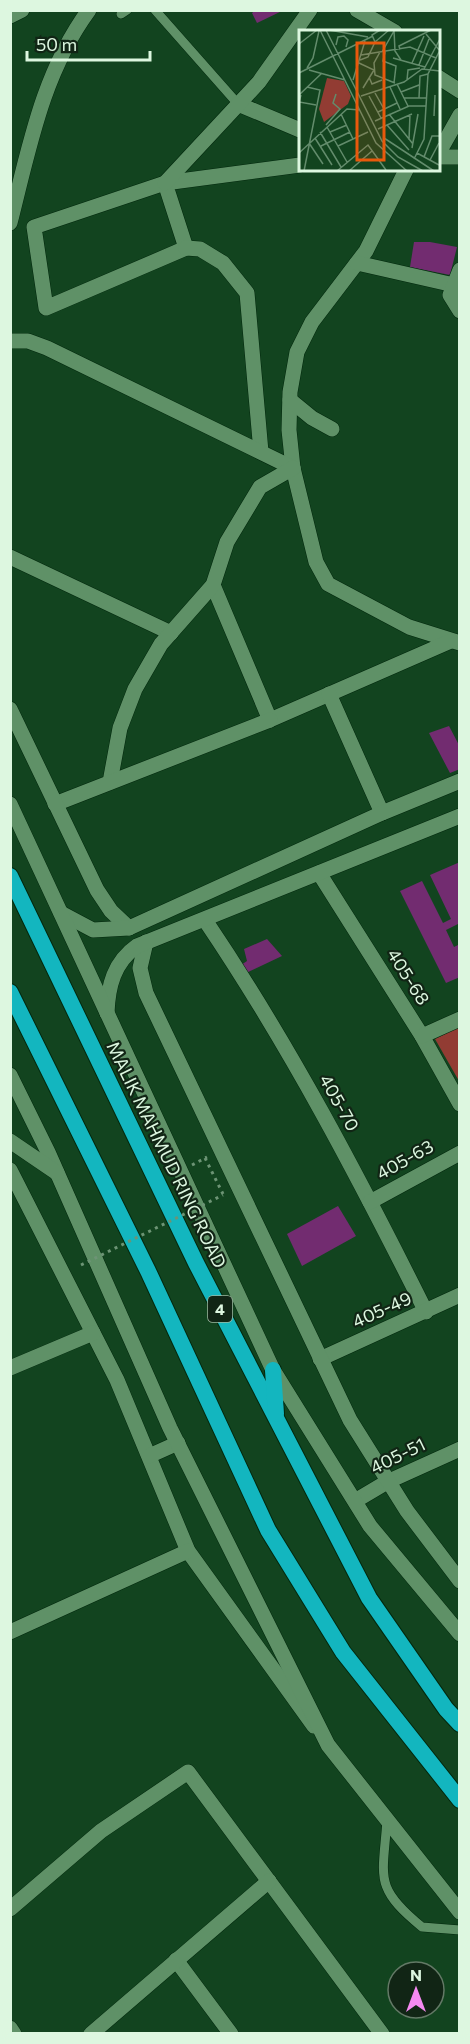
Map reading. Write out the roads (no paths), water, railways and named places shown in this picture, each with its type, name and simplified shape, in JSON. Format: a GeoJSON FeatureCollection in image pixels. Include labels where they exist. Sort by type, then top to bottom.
{"type":"FeatureCollection","features":[{"type":"Feature","properties":{"kind":"highway","name":"MALIK MAHMUD RING ROAD"},"geometry":{"type":"LineString","coordinates":[[10,876],[196,1263],[369,1598],[446,1709],[459,1724]]}},
{"type":"Feature","properties":{"kind":"highway"},"geometry":{"type":"LineString","coordinates":[[10,992],[148,1271],[268,1530],[343,1652],[459,1800]]}},
{"type":"Feature","properties":{"kind":"highway"},"geometry":{"type":"LineString","coordinates":[[273,1370],[277,1420]]}},
{"type":"Feature","properties":{"kind":"street"},"geometry":{"type":"LineString","coordinates":[[10,16],[22,10]]}},
{"type":"Feature","properties":{"kind":"street"},"geometry":{"type":"LineString","coordinates":[[10,223],[47,85],[63,50],[89,10]]}},
{"type":"Feature","properties":{"kind":"street"},"geometry":{"type":"LineString","coordinates":[[165,183],[259,82],[310,10]]}},
{"type":"Feature","properties":{"kind":"street"},"geometry":{"type":"LineString","coordinates":[[357,10],[391,30]]}},
{"type":"Feature","properties":{"kind":"street"},"geometry":{"type":"LineString","coordinates":[[440,77],[459,91]]}},
{"type":"Feature","properties":{"kind":"street"},"geometry":{"type":"LineString","coordinates":[[238,104],[299,130]]}},
{"type":"Feature","properties":{"kind":"street"},"geometry":{"type":"LineString","coordinates":[[440,152],[459,117]]}},
{"type":"Feature","properties":{"kind":"street"},"geometry":{"type":"LineString","coordinates":[[440,156],[459,157]]}},
{"type":"Feature","properties":{"kind":"street"},"geometry":{"type":"LineString","coordinates":[[261,452],[248,293],[223,263],[200,249],[186,248],[46,308],[34,227],[165,183],[299,165]]}},
{"type":"Feature","properties":{"kind":"street"},"geometry":{"type":"LineString","coordinates":[[406,171],[394,198],[357,263],[312,322],[297,352],[290,400],[289,430],[293,468],[316,562],[328,584],[409,627],[455,642]]}},
{"type":"Feature","properties":{"kind":"street"},"geometry":{"type":"LineString","coordinates":[[165,183],[186,248]]}},
{"type":"Feature","properties":{"kind":"street"},"geometry":{"type":"LineString","coordinates":[[357,263],[454,285]]}},
{"type":"Feature","properties":{"kind":"street"},"geometry":{"type":"LineString","coordinates":[[459,270],[450,295],[459,311]]}},
{"type":"Feature","properties":{"kind":"street"},"geometry":{"type":"LineString","coordinates":[[10,341],[28,341],[47,348],[293,468]]}},
{"type":"Feature","properties":{"kind":"street"},"geometry":{"type":"LineString","coordinates":[[290,400],[312,418],[332,429]]}},
{"type":"Feature","properties":{"kind":"street"},"geometry":{"type":"LineString","coordinates":[[110,782],[120,728],[135,688],[161,644],[213,585],[227,542],[260,487],[293,468]]}},
{"type":"Feature","properties":{"kind":"street"},"geometry":{"type":"LineString","coordinates":[[10,557],[171,633]]}},
{"type":"Feature","properties":{"kind":"street"},"geometry":{"type":"LineString","coordinates":[[213,585],[270,720]]}},
{"type":"Feature","properties":{"kind":"street"},"geometry":{"type":"LineString","coordinates":[[56,804],[270,720],[455,642]]}},
{"type":"Feature","properties":{"kind":"street"},"geometry":{"type":"LineString","coordinates":[[329,694],[382,813]]}},
{"type":"Feature","properties":{"kind":"street"},"geometry":{"type":"LineString","coordinates":[[10,708],[103,901],[129,928]]}},
{"type":"Feature","properties":{"kind":"street"},"geometry":{"type":"LineString","coordinates":[[61,913],[93,930],[129,928],[382,813],[459,781]]}},
{"type":"Feature","properties":{"kind":"street"},"geometry":{"type":"LineString","coordinates":[[10,804],[273,1370],[370,1526],[459,1634]]}},
{"type":"Feature","properties":{"kind":"street"},"geometry":{"type":"LineString","coordinates":[[107,1013],[109,990],[117,967],[129,952],[146,942],[459,816]]}},
{"type":"Feature","properties":{"kind":"street","name":"405-68"},"geometry":{"type":"LineString","coordinates":[[319,873],[422,1036],[459,1104]]}},
{"type":"Feature","properties":{"kind":"street","name":"405-70"},"geometry":{"type":"LineString","coordinates":[[205,920],[242,975],[321,1107],[426,1312]]}},
{"type":"Feature","properties":{"kind":"street"},"geometry":{"type":"LineString","coordinates":[[146,942],[141,959],[142,985],[320,1359],[350,1420],[387,1482],[459,1581]]}},
{"type":"Feature","properties":{"kind":"street"},"geometry":{"type":"LineString","coordinates":[[422,1036],[459,1019]]}},
{"type":"Feature","properties":{"kind":"street"},"geometry":{"type":"LineString","coordinates":[[10,1075],[57,1173],[178,1443],[327,1745]]}},
{"type":"Feature","properties":{"kind":"street"},"geometry":{"type":"LineString","coordinates":[[10,1141],[57,1173]]}},
{"type":"Feature","properties":{"kind":"street","name":"405-63"},"geometry":{"type":"LineString","coordinates":[[370,1202],[459,1152]]}},
{"type":"Feature","properties":{"kind":"street"},"geometry":{"type":"LineString","coordinates":[[10,1170],[117,1380],[188,1551],[327,1745],[459,1912]]}},
{"type":"Feature","properties":{"kind":"street","name":"405-49"},"geometry":{"type":"LineString","coordinates":[[320,1359],[459,1295]]}},
{"type":"Feature","properties":{"kind":"street"},"geometry":{"type":"LineString","coordinates":[[10,1368],[93,1333]]}},
{"type":"Feature","properties":{"kind":"street"},"geometry":{"type":"LineString","coordinates":[[148,1456],[178,1443]]}},
{"type":"Feature","properties":{"kind":"street","name":"405-51"},"geometry":{"type":"LineString","coordinates":[[355,1501],[387,1482],[459,1449]]}},
{"type":"Feature","properties":{"kind":"street"},"geometry":{"type":"LineString","coordinates":[[10,1632],[188,1551]]}},
{"type":"Feature","properties":{"kind":"street"},"geometry":{"type":"LineString","coordinates":[[10,1909],[100,1831],[188,1772],[382,2034]]}},
{"type":"Feature","properties":{"kind":"street"},"geometry":{"type":"LineString","coordinates":[[91,2034],[269,1881]]}},
{"type":"Feature","properties":{"kind":"street"},"geometry":{"type":"LineString","coordinates":[[176,1960],[231,2034]]}},
{"type":"Feature","properties":{"kind":"street"},"geometry":{"type":"LineString","coordinates":[[10,2028],[14,2034]]}},
{"type":"Feature","properties":{"kind":"lane"},"geometry":{"type":"LineString","coordinates":[[155,10],[238,104]]}},
{"type":"Feature","properties":{"kind":"lane"},"geometry":{"type":"LineString","coordinates":[[387,1820],[384,1883],[387,1893],[422,1927],[459,1930]]}}]}
